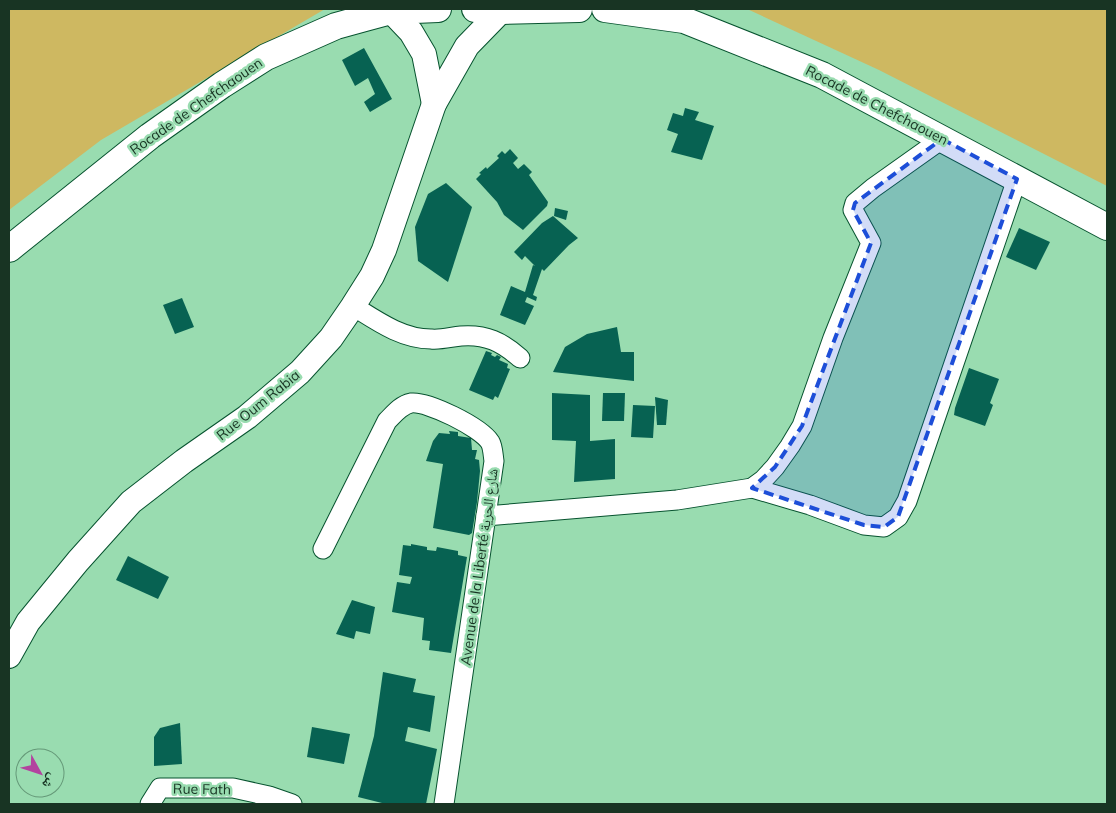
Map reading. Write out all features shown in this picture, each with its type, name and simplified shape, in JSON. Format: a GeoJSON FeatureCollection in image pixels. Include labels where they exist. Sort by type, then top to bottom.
{"type":"FeatureCollection","features":[{"type":"Feature","properties":{"kind":"main road","name":"Rocade de Chefchaouen"},"geometry":{"type":"LineString","coordinates":[[9,249],[150,136],[222,85],[266,57],[336,26],[392,11],[438,9]]}},
{"type":"Feature","properties":{"kind":"main road"},"geometry":{"type":"LineString","coordinates":[[475,9],[501,11],[579,9]]}},
{"type":"Feature","properties":{"kind":"main road","name":"Rocade de Chefchaouen"},"geometry":{"type":"LineString","coordinates":[[605,9],[684,20],[822,75],[1107,227]]}},
{"type":"Feature","properties":{"kind":"street"},"geometry":{"type":"LineString","coordinates":[[392,11],[411,32],[424,54],[434,104]]}},
{"type":"Feature","properties":{"kind":"street","name":"Rue Oum Rabia"},"geometry":{"type":"LineString","coordinates":[[9,656],[28,622],[65,576],[131,502],[184,461],[247,417],[300,372],[331,338],[354,306],[372,276],[384,250],[434,104],[467,46],[501,11]]}},
{"type":"Feature","properties":{"kind":"street"},"geometry":{"type":"LineString","coordinates":[[752,488],[763,480],[774,467],[802,426],[833,338],[871,243],[853,210],[855,203],[942,138]]}},
{"type":"Feature","properties":{"kind":"street"},"geometry":{"type":"LineString","coordinates":[[486,516],[677,500],[752,488],[810,505],[864,525],[884,527],[898,517],[906,501],[1017,179]]}},
{"type":"Feature","properties":{"kind":"street"},"geometry":{"type":"LineString","coordinates":[[354,306],[380,324],[405,335],[430,340],[480,335],[506,346],[520,358]]}},
{"type":"Feature","properties":{"kind":"street","name":"Avenue de la Liberté شارع الحرية"},"geometry":{"type":"LineString","coordinates":[[323,549],[387,421],[403,406],[413,403],[441,411],[466,423],[491,443],[494,461],[444,804]]}},
{"type":"Feature","properties":{"kind":"street","name":"Rue Fath"},"geometry":{"type":"LineString","coordinates":[[150,804],[160,788],[231,796],[270,796],[292,804]]}},
{"type":"Feature","properties":{"kind":"highlighted area"},"geometry":{"type":"Polygon","coordinates":[[[942,139],[1017,179],[898,517],[884,527],[864,525],[752,488],[775,467],[802,426],[871,243],[853,210],[855,203],[942,139]]]}},
{"type":"Feature","properties":{"kind":"shaded area"},"geometry":{"type":"Polygon","coordinates":[[[9,9],[325,9],[101,140],[9,210],[9,9]]]}},
{"type":"Feature","properties":{"kind":"shaded area"},"geometry":{"type":"Polygon","coordinates":[[[747,9],[1107,9],[1107,186],[879,70],[747,9]]]}},
{"type":"Feature","properties":{"kind":"building"},"geometry":{"type":"Polygon","coordinates":[[[364,48],[392,99],[370,112],[364,102],[375,94],[368,78],[355,86],[342,60],[364,48]]]}},
{"type":"Feature","properties":{"kind":"building"},"geometry":{"type":"Polygon","coordinates":[[[685,108],[699,112],[695,120],[714,126],[702,160],[671,152],[678,134],[667,130],[673,113],[683,116],[685,108]]]}},
{"type":"Feature","properties":{"kind":"building"},"geometry":{"type":"Polygon","coordinates":[[[510,149],[518,158],[513,163],[518,169],[524,164],[532,172],[529,175],[548,202],[547,206],[523,230],[504,215],[497,202],[476,179],[481,174],[479,173],[486,167],[487,169],[499,158],[497,156],[502,151],[505,154],[510,149]]]}},
{"type":"Feature","properties":{"kind":"building"},"geometry":{"type":"Polygon","coordinates":[[[446,183],[472,207],[448,282],[418,261],[415,227],[428,194],[446,183]]]}},
{"type":"Feature","properties":{"kind":"building"},"geometry":{"type":"Polygon","coordinates":[[[555,208],[568,211],[566,220],[554,216],[555,208]]]}},
{"type":"Feature","properties":{"kind":"building"},"geometry":{"type":"Polygon","coordinates":[[[553,216],[578,238],[544,271],[542,269],[533,295],[537,297],[536,301],[527,297],[525,302],[534,306],[525,325],[500,315],[511,286],[525,292],[533,265],[535,266],[525,256],[522,260],[514,252],[542,223],[553,216]]]}},
{"type":"Feature","properties":{"kind":"building"},"geometry":{"type":"Polygon","coordinates":[[[1019,228],[1050,242],[1036,270],[1006,257],[1019,228]]]}},
{"type":"Feature","properties":{"kind":"building"},"geometry":{"type":"Polygon","coordinates":[[[182,298],[194,327],[175,334],[163,305],[182,298]]]}},
{"type":"Feature","properties":{"kind":"building"},"geometry":{"type":"Polygon","coordinates":[[[617,327],[621,352],[634,352],[634,381],[553,372],[565,347],[587,334],[617,327]]]}},
{"type":"Feature","properties":{"kind":"building"},"geometry":{"type":"Polygon","coordinates":[[[486,351],[492,353],[491,355],[495,357],[497,355],[501,357],[499,360],[508,364],[507,368],[510,369],[498,398],[495,396],[493,400],[469,390],[486,351]]]}},
{"type":"Feature","properties":{"kind":"building"},"geometry":{"type":"Polygon","coordinates":[[[969,368],[999,379],[990,403],[993,405],[985,426],[954,415],[969,368]]]}},
{"type":"Feature","properties":{"kind":"building"},"geometry":{"type":"Polygon","coordinates":[[[552,393],[590,395],[590,441],[615,439],[615,479],[574,482],[576,441],[552,440],[552,393]]]}},
{"type":"Feature","properties":{"kind":"building"},"geometry":{"type":"Polygon","coordinates":[[[603,393],[625,393],[624,421],[602,421],[603,393]]]}},
{"type":"Feature","properties":{"kind":"building"},"geometry":{"type":"Polygon","coordinates":[[[655,397],[668,400],[666,425],[657,425],[655,397]]]}},
{"type":"Feature","properties":{"kind":"building"},"geometry":{"type":"Polygon","coordinates":[[[633,405],[655,406],[653,438],[631,437],[633,405]]]}},
{"type":"Feature","properties":{"kind":"building"},"geometry":{"type":"Polygon","coordinates":[[[449,431],[458,432],[458,436],[471,438],[472,450],[477,450],[475,459],[479,460],[480,471],[477,502],[472,533],[469,535],[433,528],[443,464],[426,461],[433,441],[439,433],[450,434],[449,431]]]}},
{"type":"Feature","properties":{"kind":"building"},"geometry":{"type":"Polygon","coordinates":[[[411,544],[427,547],[427,550],[436,551],[437,547],[458,551],[458,555],[467,557],[451,653],[429,650],[430,641],[422,640],[424,618],[392,612],[397,582],[410,584],[412,577],[399,575],[403,545],[411,546],[411,544]]]}},
{"type":"Feature","properties":{"kind":"building"},"geometry":{"type":"Polygon","coordinates":[[[128,556],[169,577],[158,599],[116,580],[128,556]]]}},
{"type":"Feature","properties":{"kind":"building"},"geometry":{"type":"Polygon","coordinates":[[[352,600],[375,607],[370,634],[356,631],[354,639],[336,634],[352,600]]]}},
{"type":"Feature","properties":{"kind":"building"},"geometry":{"type":"Polygon","coordinates":[[[383,672],[416,679],[413,692],[435,696],[430,732],[408,727],[405,741],[437,749],[426,804],[386,804],[358,797],[374,736],[383,672]]]}},
{"type":"Feature","properties":{"kind":"building"},"geometry":{"type":"Polygon","coordinates":[[[180,723],[182,764],[154,766],[154,737],[160,728],[180,723]]]}},
{"type":"Feature","properties":{"kind":"building"},"geometry":{"type":"Polygon","coordinates":[[[312,727],[350,734],[344,764],[307,757],[312,727]]]}}]}
